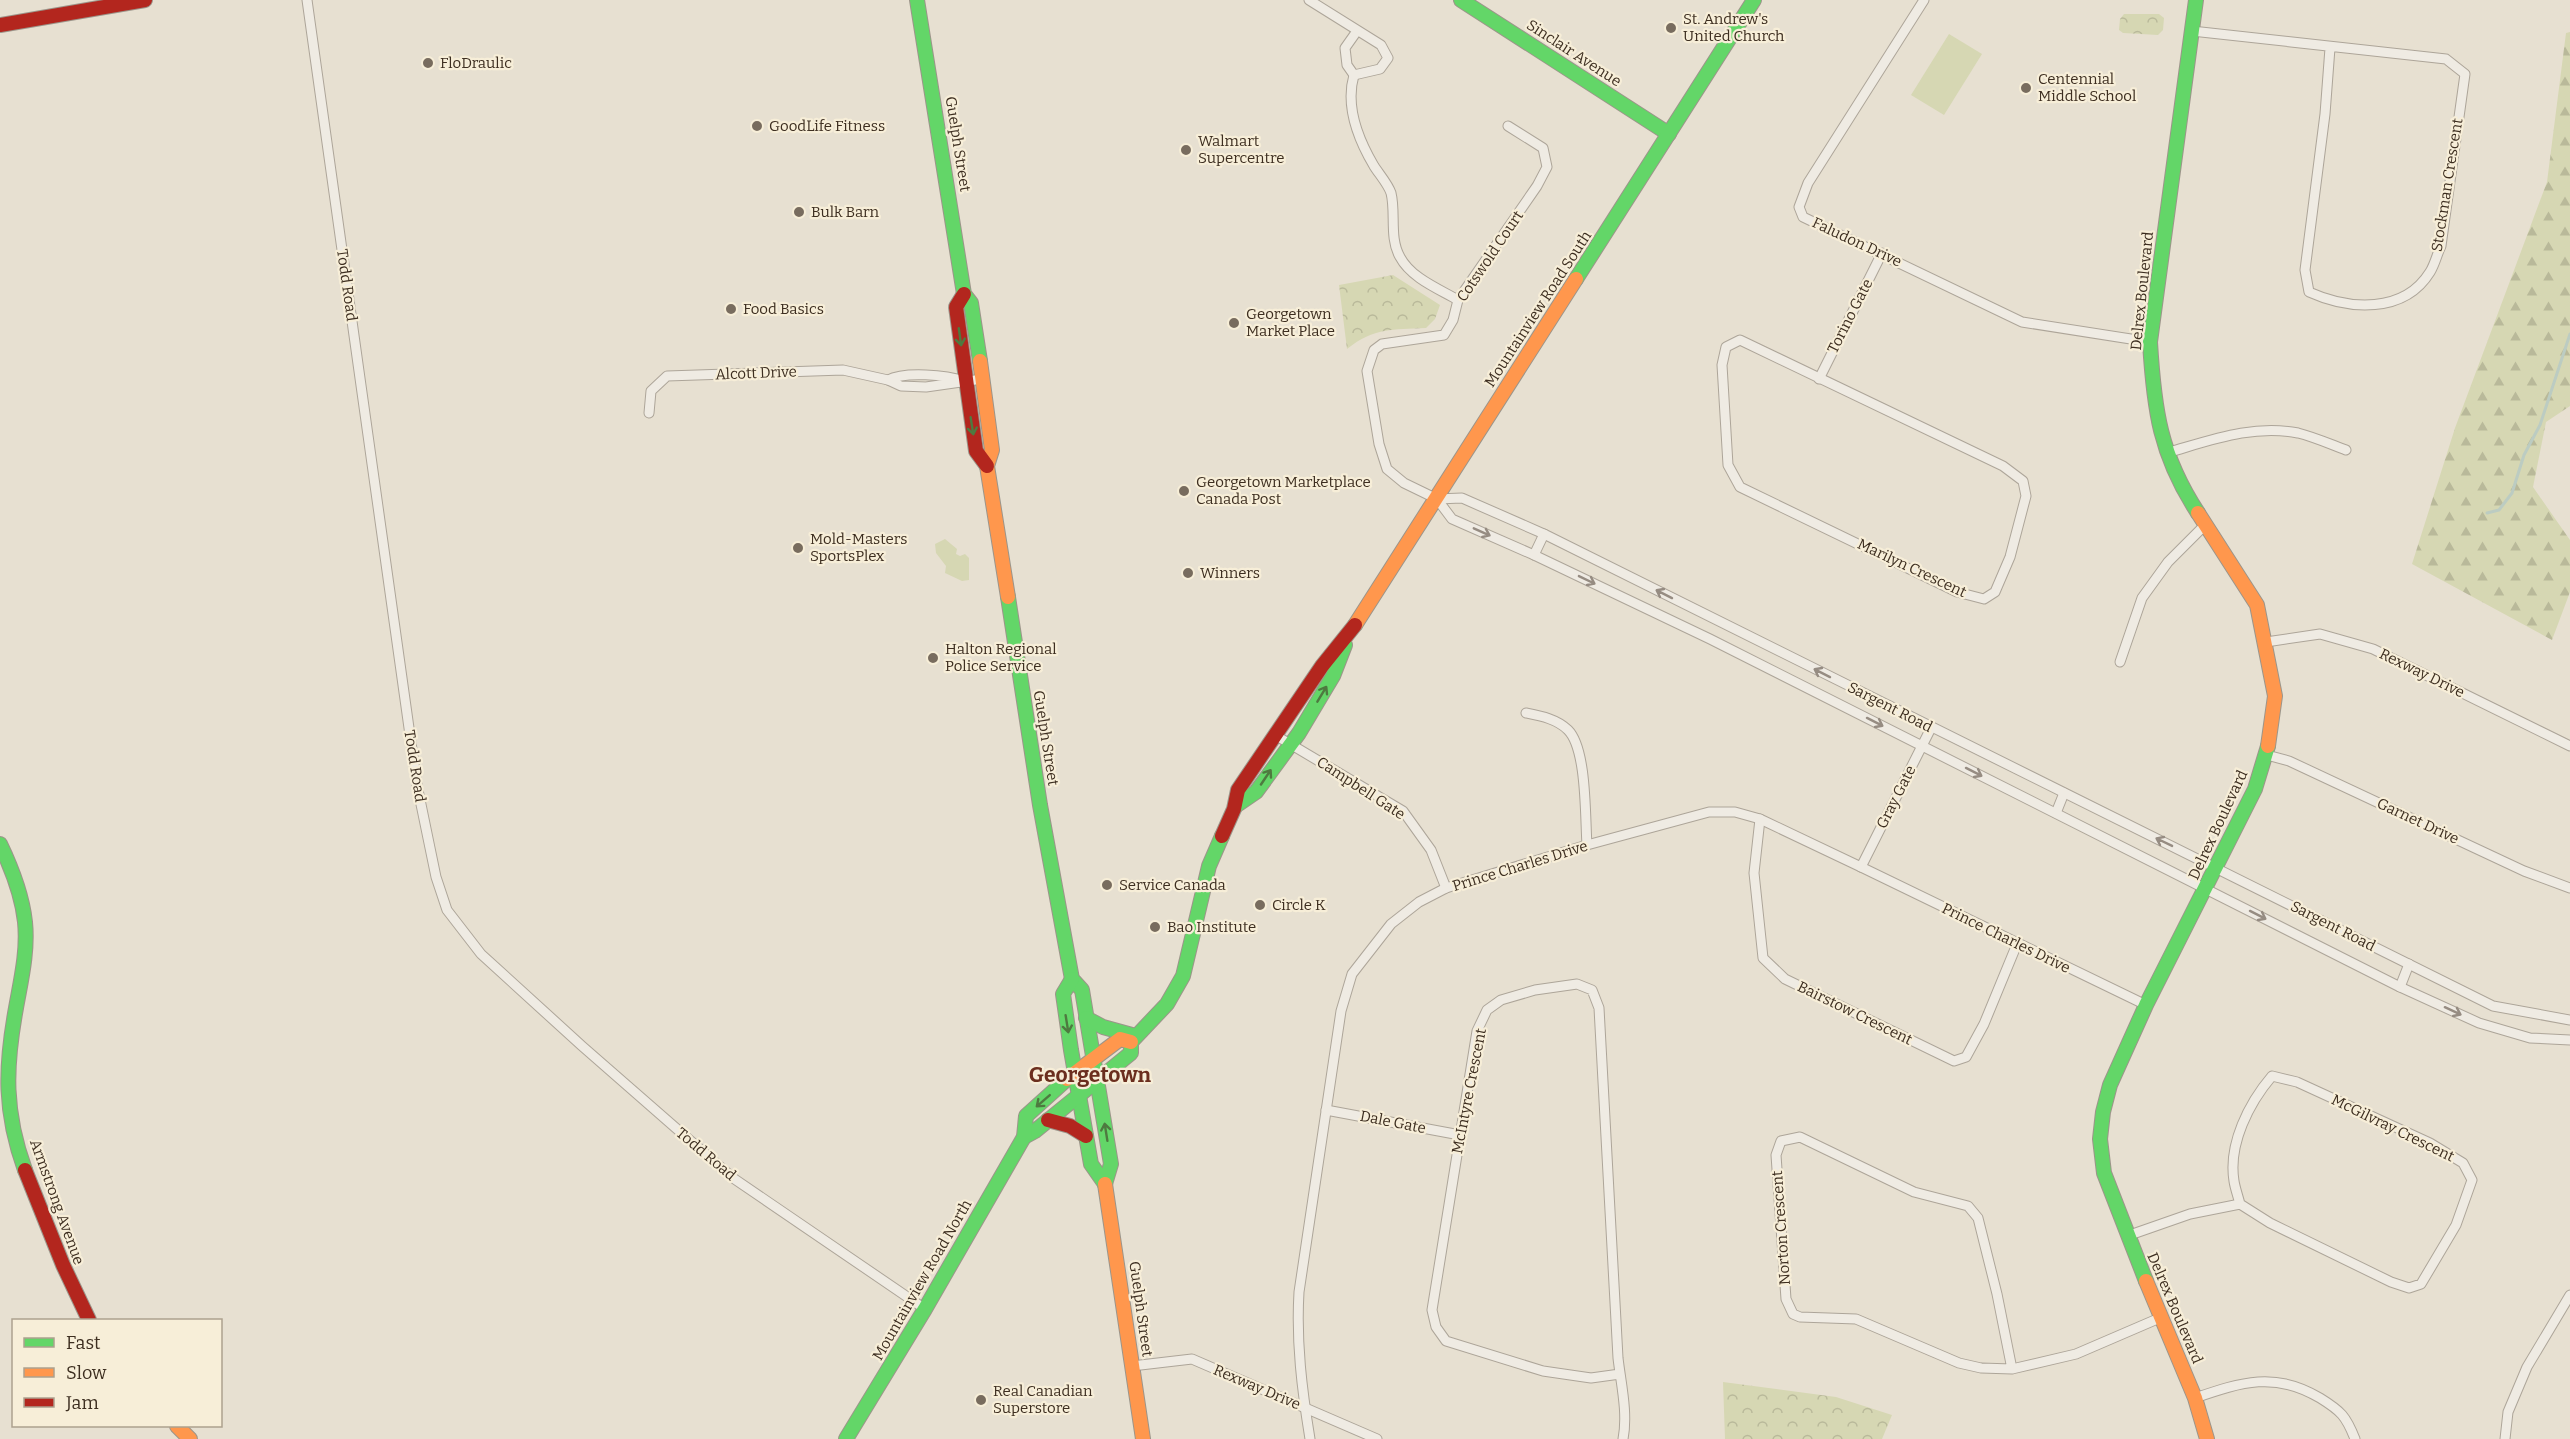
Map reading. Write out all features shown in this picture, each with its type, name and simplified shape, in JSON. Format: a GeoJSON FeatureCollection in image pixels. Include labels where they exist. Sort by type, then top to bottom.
{"type":"FeatureCollection","features":[{"type":"Feature","properties":{"kind":"main road"},"geometry":{"type":"LineString","coordinates":[[0,25],[145,0]]}},
{"type":"Feature","properties":{"kind":"main road","name":"Guelph Street"},"geometry":{"type":"LineString","coordinates":[[917,0],[964,294],[971,303],[992,450],[987,466],[1040,805],[1072,979],[1082,990],[1111,1164],[1105,1184],[1143,1439]]}},
{"type":"Feature","properties":{"kind":"main road","name":"Sinclair Avenue"},"geometry":{"type":"LineString","coordinates":[[1461,0],[1669,134]]}},
{"type":"Feature","properties":{"kind":"main road","name":"Mountainview Road South"},"geometry":{"type":"LineString","coordinates":[[1097,1079],[1131,1053],[1134,1039],[1163,1010],[1176,990],[1185,967],[1209,868],[1220,837],[1237,805],[1238,790],[1322,666],[1349,635],[1754,0]]}},
{"type":"Feature","properties":{"kind":"main road","name":"Delrex Boulevard"},"geometry":{"type":"LineString","coordinates":[[2196,0],[2150,342],[2153,392],[2166,453],[2183,490],[2257,605],[2275,696],[2267,755],[2255,789],[2146,1005],[2110,1085],[2103,1112],[2100,1139],[2104,1173],[2127,1236],[2195,1398],[2207,1439]]}},
{"type":"Feature","properties":{"kind":"main road","name":"Guelph Street"},"geometry":{"type":"LineString","coordinates":[[964,294],[956,306],[966,382],[976,451],[987,466]]}},
{"type":"Feature","properties":{"kind":"main road","name":"Mountainview Road South"},"geometry":{"type":"LineString","coordinates":[[1237,805],[1256,792],[1291,743],[1333,676],[1349,635]]}},
{"type":"Feature","properties":{"kind":"main road","name":"Armstrong Avenue"},"geometry":{"type":"LineString","coordinates":[[0,844],[11,867],[23,907],[25,948],[6,1058],[8,1108],[20,1158],[66,1275],[88,1319]]}},
{"type":"Feature","properties":{"kind":"main road","name":"Guelph Street"},"geometry":{"type":"LineString","coordinates":[[1072,979],[1063,994],[1075,1072],[1091,1164],[1105,1184]]}},
{"type":"Feature","properties":{"kind":"main road"},"geometry":{"type":"LineString","coordinates":[[1086,1018],[1134,1039]]}},
{"type":"Feature","properties":{"kind":"main road","name":"Mountainview Road South"},"geometry":{"type":"LineString","coordinates":[[1093,1058],[1120,1039],[1134,1039]]}},
{"type":"Feature","properties":{"kind":"main road","name":"Mountainview Road North"},"geometry":{"type":"LineString","coordinates":[[846,1439],[926,1309],[1024,1137],[1026,1116],[1093,1058]]}},
{"type":"Feature","properties":{"kind":"main road","name":"Mountainview Road North"},"geometry":{"type":"LineString","coordinates":[[1024,1137],[1097,1079]]}},
{"type":"Feature","properties":{"kind":"main road"},"geometry":{"type":"LineString","coordinates":[[1048,1120],[1070,1126],[1086,1136]]}},
{"type":"Feature","properties":{"kind":"main road"},"geometry":{"type":"LineString","coordinates":[[179,1427],[190,1439]]}},
{"type":"Feature","properties":{"kind":"street","name":"Todd Road"},"geometry":{"type":"LineString","coordinates":[[307,0],[417,785],[436,878],[447,910],[481,954],[733,1178],[926,1309]]}},
{"type":"Feature","properties":{"kind":"street"},"geometry":{"type":"LineString","coordinates":[[1309,0],[1381,45],[1389,58],[1380,69],[1354,75]]}},
{"type":"Feature","properties":{"kind":"street","name":"Faludon Drive"},"geometry":{"type":"LineString","coordinates":[[1924,0],[1808,183],[1799,207],[1803,217],[2022,322],[2150,342]]}},
{"type":"Feature","properties":{"kind":"street"},"geometry":{"type":"LineString","coordinates":[[1354,75],[1347,65],[1345,48],[1357,31]]}},
{"type":"Feature","properties":{"kind":"street","name":"Stockman Crescent"},"geometry":{"type":"LineString","coordinates":[[2192,31],[2446,59],[2465,74],[2441,246],[2430,272],[2412,291],[2388,303],[2360,306],[2330,301],[2309,292],[2305,270],[2325,114],[2330,48]]}},
{"type":"Feature","properties":{"kind":"street"},"geometry":{"type":"LineString","coordinates":[[1354,75],[1349,90],[1355,122],[1363,147],[1390,192],[1395,242],[1400,257],[1419,277],[1458,300]]}},
{"type":"Feature","properties":{"kind":"street","name":"Cotswold Court"},"geometry":{"type":"LineString","coordinates":[[1437,499],[1404,483],[1387,469],[1379,444],[1367,371],[1374,350],[1382,344],[1444,335],[1453,320],[1458,300],[1537,186],[1547,167],[1543,148],[1508,126]]}},
{"type":"Feature","properties":{"kind":"street","name":"Torino Gate"},"geometry":{"type":"LineString","coordinates":[[1818,379],[1882,253]]}},
{"type":"Feature","properties":{"kind":"street","name":"Marilyn Crescent"},"geometry":{"type":"LineString","coordinates":[[1740,340],[1818,379],[2003,466],[2023,481],[2026,496],[2010,557],[1995,592],[1984,599],[1957,592],[1740,487],[1728,465],[1722,365],[1726,347],[1740,340]]}},
{"type":"Feature","properties":{"kind":"street","name":"Alcott Drive"},"geometry":{"type":"LineString","coordinates":[[649,413],[651,391],[667,376],[843,370],[888,380],[901,386],[926,387],[982,379]]}},
{"type":"Feature","properties":{"kind":"street"},"geometry":{"type":"LineString","coordinates":[[2166,453],[2240,432],[2276,431],[2299,434],[2346,450]]}},
{"type":"Feature","properties":{"kind":"street","name":"Sargent Road"},"geometry":{"type":"LineString","coordinates":[[1437,499],[1462,498],[1544,534],[2493,1006],[2570,1020]]}},
{"type":"Feature","properties":{"kind":"street","name":"Sargent Road"},"geometry":{"type":"LineString","coordinates":[[1437,499],[1452,519],[1534,555],[1710,639],[2400,987],[2479,1023],[2530,1038],[2570,1040]]}},
{"type":"Feature","properties":{"kind":"street"},"geometry":{"type":"LineString","coordinates":[[2120,662],[2142,598],[2168,562],[2205,525]]}},
{"type":"Feature","properties":{"kind":"street"},"geometry":{"type":"LineString","coordinates":[[1534,555],[1544,534]]}},
{"type":"Feature","properties":{"kind":"street"},"geometry":{"type":"LineString","coordinates":[[1710,639],[1717,620]]}},
{"type":"Feature","properties":{"kind":"street","name":"Rexway Drive"},"geometry":{"type":"LineString","coordinates":[[2266,642],[2320,634],[2373,650],[2570,746]]}},
{"type":"Feature","properties":{"kind":"street"},"geometry":{"type":"LineString","coordinates":[[1526,712],[1552,719],[1567,729],[1576,739],[1581,764],[1587,845]]}},
{"type":"Feature","properties":{"kind":"street","name":"Gray Gate"},"geometry":{"type":"LineString","coordinates":[[1861,867],[1931,728]]}},
{"type":"Feature","properties":{"kind":"street","name":"Campbell Gate"},"geometry":{"type":"LineString","coordinates":[[1275,735],[1402,811],[1431,850],[1446,888]]}},
{"type":"Feature","properties":{"kind":"street","name":"Garnet Drive"},"geometry":{"type":"LineString","coordinates":[[2267,755],[2289,761],[2524,871],[2570,888]]}},
{"type":"Feature","properties":{"kind":"street"},"geometry":{"type":"LineString","coordinates":[[2056,813],[2064,793]]}},
{"type":"Feature","properties":{"kind":"street","name":"Prince Charles Drive"},"geometry":{"type":"LineString","coordinates":[[1310,1439],[1297,1327],[1299,1292],[1341,1011],[1352,974],[1391,924],[1419,902],[1446,888],[1587,845],[1709,812],[1735,812],[1760,819],[2146,1005]]}},
{"type":"Feature","properties":{"kind":"street","name":"Bairstow Crescent"},"geometry":{"type":"LineString","coordinates":[[1760,819],[1754,873],[1763,958],[1785,979],[1943,1056],[1954,1061],[1966,1057],[1984,1024],[2017,944]]}},
{"type":"Feature","properties":{"kind":"street"},"geometry":{"type":"LineString","coordinates":[[2400,987],[2409,964]]}},
{"type":"Feature","properties":{"kind":"street","name":"McIntyre Crescent"},"geometry":{"type":"LineString","coordinates":[[1620,1374],[1591,1378],[1543,1371],[1446,1341],[1431,1310],[1477,1031],[1487,1010],[1501,1000],[1535,990],[1577,984],[1592,990],[1599,1008],[1620,1374],[1626,1424],[1623,1439]]}},
{"type":"Feature","properties":{"kind":"street","name":"McGilvray Crescent"},"geometry":{"type":"LineString","coordinates":[[2271,1076],[2296,1082],[2430,1143],[2463,1163],[2472,1180],[2456,1225],[2421,1284],[2409,1288],[2391,1282],[2270,1223],[2240,1204],[2234,1180],[2235,1148],[2255,1096],[2271,1076]]}},
{"type":"Feature","properties":{"kind":"street","name":"Dale Gate"},"geometry":{"type":"LineString","coordinates":[[1326,1110],[1460,1135]]}},
{"type":"Feature","properties":{"kind":"street","name":"Norton Crescent"},"geometry":{"type":"LineString","coordinates":[[2012,1369],[1997,1294],[1978,1218],[1968,1206],[1914,1192],[1800,1137],[1781,1141],[1776,1155],[1786,1299],[1793,1314],[1800,1317],[1856,1319],[1959,1363],[1981,1368],[2012,1369],[2076,1354],[2162,1317]]}},
{"type":"Feature","properties":{"kind":"street"},"geometry":{"type":"LineString","coordinates":[[2127,1236],[2190,1214],[2240,1204]]}},
{"type":"Feature","properties":{"kind":"street"},"geometry":{"type":"LineString","coordinates":[[2505,1439],[2508,1412],[2527,1367],[2570,1295]]}},
{"type":"Feature","properties":{"kind":"street","name":"Rexway Drive"},"geometry":{"type":"LineString","coordinates":[[1132,1366],[1192,1359],[1377,1439]]}},
{"type":"Feature","properties":{"kind":"street"},"geometry":{"type":"LineString","coordinates":[[2195,1398],[2248,1382],[2276,1380],[2306,1389],[2343,1412],[2355,1439]]}},
{"type":"Feature","properties":{"kind":"green space"},"geometry":{"type":"Polygon","coordinates":[[[2124,14],[2159,14],[2164,18],[2163,30],[2158,35],[2123,33],[2119,30],[2120,19],[2124,14]]]}},
{"type":"Feature","properties":{"kind":"green space"},"geometry":{"type":"Polygon","coordinates":[[[2570,32],[2570,406],[2546,422],[2533,487],[2570,540],[2570,592],[2552,640],[2412,564],[2455,428],[2547,182],[2566,33],[2570,32]]]}},
{"type":"Feature","properties":{"kind":"green space"},"geometry":{"type":"Polygon","coordinates":[[[1949,34],[1982,54],[1944,115],[1911,95],[1949,34]]]}},
{"type":"Feature","properties":{"kind":"green space"},"geometry":{"type":"Polygon","coordinates":[[[1393,275],[1440,305],[1435,319],[1426,328],[1375,333],[1347,349],[1339,285],[1393,275]]]}},
{"type":"Feature","properties":{"kind":"green space"},"geometry":{"type":"Polygon","coordinates":[[[945,539],[957,549],[956,554],[960,556],[965,554],[969,558],[969,580],[962,581],[945,573],[946,566],[936,553],[935,544],[945,539]]]}},
{"type":"Feature","properties":{"kind":"green space"},"geometry":{"type":"Polygon","coordinates":[[[1723,1382],[1836,1397],[1892,1415],[1882,1439],[1725,1439],[1723,1382]]]}},
{"type":"Feature","properties":{"kind":"waterway"},"geometry":{"type":"LineString","coordinates":[[2487,513],[2499,510],[2512,493],[2524,455],[2540,425],[2570,334]]}},
{"type":"Feature","properties":{"kind":"traffic: fast"},"geometry":{"type":"LineString","coordinates":[[917,0],[964,294],[971,303],[980,361]]}},
{"type":"Feature","properties":{"kind":"traffic: fast"},"geometry":{"type":"LineString","coordinates":[[1461,0],[1669,134]]}},
{"type":"Feature","properties":{"kind":"traffic: fast"},"geometry":{"type":"LineString","coordinates":[[1576,279],[1754,0]]}},
{"type":"Feature","properties":{"kind":"traffic: fast"},"geometry":{"type":"LineString","coordinates":[[2196,0],[2150,342],[2161,431],[2175,471],[2198,513]]}},
{"type":"Feature","properties":{"kind":"traffic: fast"},"geometry":{"type":"LineString","coordinates":[[1008,597],[1040,805],[1072,979],[1082,990],[1111,1164],[1105,1184]]}},
{"type":"Feature","properties":{"kind":"traffic: fast"},"geometry":{"type":"LineString","coordinates":[[1237,805],[1256,792],[1299,733],[1333,676],[1345,645]]}},
{"type":"Feature","properties":{"kind":"traffic: fast"},"geometry":{"type":"LineString","coordinates":[[2146,1281],[2104,1173],[2100,1139],[2103,1112],[2110,1085],[2146,1005],[2255,789],[2268,746]]}},
{"type":"Feature","properties":{"kind":"traffic: fast"},"geometry":{"type":"LineString","coordinates":[[1024,1137],[1035,1131],[1131,1053],[1131,1042],[1167,1004],[1183,976],[1209,866],[1222,836]]}},
{"type":"Feature","properties":{"kind":"traffic: fast"},"geometry":{"type":"LineString","coordinates":[[0,844],[22,902],[26,933],[25,955],[12,1030],[8,1070],[13,1129],[25,1170]]}},
{"type":"Feature","properties":{"kind":"traffic: fast"},"geometry":{"type":"LineString","coordinates":[[1072,979],[1063,994],[1071,1050],[1091,1164],[1105,1184]]}},
{"type":"Feature","properties":{"kind":"traffic: fast"},"geometry":{"type":"LineString","coordinates":[[1086,1018],[1103,1027],[1132,1035]]}},
{"type":"Feature","properties":{"kind":"traffic: fast"},"geometry":{"type":"LineString","coordinates":[[846,1439],[925,1309],[1024,1137],[1026,1116],[1067,1079]]}},
{"type":"Feature","properties":{"kind":"traffic: slow"},"geometry":{"type":"LineString","coordinates":[[1355,625],[1576,279]]}},
{"type":"Feature","properties":{"kind":"traffic: slow"},"geometry":{"type":"LineString","coordinates":[[980,361],[992,450],[987,466],[1008,597]]}},
{"type":"Feature","properties":{"kind":"traffic: slow"},"geometry":{"type":"LineString","coordinates":[[2198,513],[2257,605],[2275,696],[2268,746]]}},
{"type":"Feature","properties":{"kind":"traffic: slow"},"geometry":{"type":"LineString","coordinates":[[1067,1079],[1120,1039],[1131,1042]]}},
{"type":"Feature","properties":{"kind":"traffic: slow"},"geometry":{"type":"LineString","coordinates":[[1105,1184],[1143,1439]]}},
{"type":"Feature","properties":{"kind":"traffic: slow"},"geometry":{"type":"LineString","coordinates":[[2146,1281],[2195,1398],[2207,1439]]}},
{"type":"Feature","properties":{"kind":"traffic: slow"},"geometry":{"type":"LineString","coordinates":[[178,1427],[190,1439]]}},
{"type":"Feature","properties":{"kind":"traffic: jam"},"geometry":{"type":"LineString","coordinates":[[0,25],[145,0]]}},
{"type":"Feature","properties":{"kind":"traffic: jam"},"geometry":{"type":"LineString","coordinates":[[964,294],[956,307],[976,451],[987,466]]}},
{"type":"Feature","properties":{"kind":"traffic: jam"},"geometry":{"type":"LineString","coordinates":[[1222,836],[1234,809],[1238,790],[1322,666],[1355,625]]}},
{"type":"Feature","properties":{"kind":"traffic: jam"},"geometry":{"type":"LineString","coordinates":[[1048,1120],[1070,1126],[1086,1136]]}},
{"type":"Feature","properties":{"kind":"traffic: jam"},"geometry":{"type":"LineString","coordinates":[[25,1170],[63,1265],[89,1319]]}},
{"type":"Feature","properties":{"kind":"place","name":"St. Andrew's United Church"},"geometry":{"type":"Point","coordinates":[1671,28]}},
{"type":"Feature","properties":{"kind":"place","name":"FloDraulic"},"geometry":{"type":"Point","coordinates":[428,63]}},
{"type":"Feature","properties":{"kind":"place","name":"Centennial Middle School"},"geometry":{"type":"Point","coordinates":[2026,88]}},
{"type":"Feature","properties":{"kind":"place","name":"GoodLife Fitness"},"geometry":{"type":"Point","coordinates":[757,126]}},
{"type":"Feature","properties":{"kind":"place","name":"Walmart Supercentre"},"geometry":{"type":"Point","coordinates":[1186,150]}},
{"type":"Feature","properties":{"kind":"place","name":"Bulk Barn"},"geometry":{"type":"Point","coordinates":[799,212]}},
{"type":"Feature","properties":{"kind":"place","name":"Food Basics"},"geometry":{"type":"Point","coordinates":[731,309]}},
{"type":"Feature","properties":{"kind":"place","name":"Georgetown Market Place"},"geometry":{"type":"Point","coordinates":[1234,323]}},
{"type":"Feature","properties":{"kind":"place","name":"Georgetown Marketplace Canada Post"},"geometry":{"type":"Point","coordinates":[1184,491]}},
{"type":"Feature","properties":{"kind":"place","name":"Mold-Masters SportsPlex"},"geometry":{"type":"Point","coordinates":[798,548]}},
{"type":"Feature","properties":{"kind":"place","name":"Winners"},"geometry":{"type":"Point","coordinates":[1188,573]}},
{"type":"Feature","properties":{"kind":"place","name":"Halton Regional Police Service"},"geometry":{"type":"Point","coordinates":[933,658]}},
{"type":"Feature","properties":{"kind":"place","name":"Service Canada"},"geometry":{"type":"Point","coordinates":[1107,885]}},
{"type":"Feature","properties":{"kind":"place","name":"Circle K"},"geometry":{"type":"Point","coordinates":[1260,905]}},
{"type":"Feature","properties":{"kind":"place","name":"Bao Institute"},"geometry":{"type":"Point","coordinates":[1155,927]}},
{"type":"Feature","properties":{"kind":"place","name":"Real Canadian Superstore"},"geometry":{"type":"Point","coordinates":[981,1400]}},
{"type":"Feature","properties":{"kind":"district","name":"Georgetown"},"geometry":{"type":"Point","coordinates":[1090,1075]}}]}
